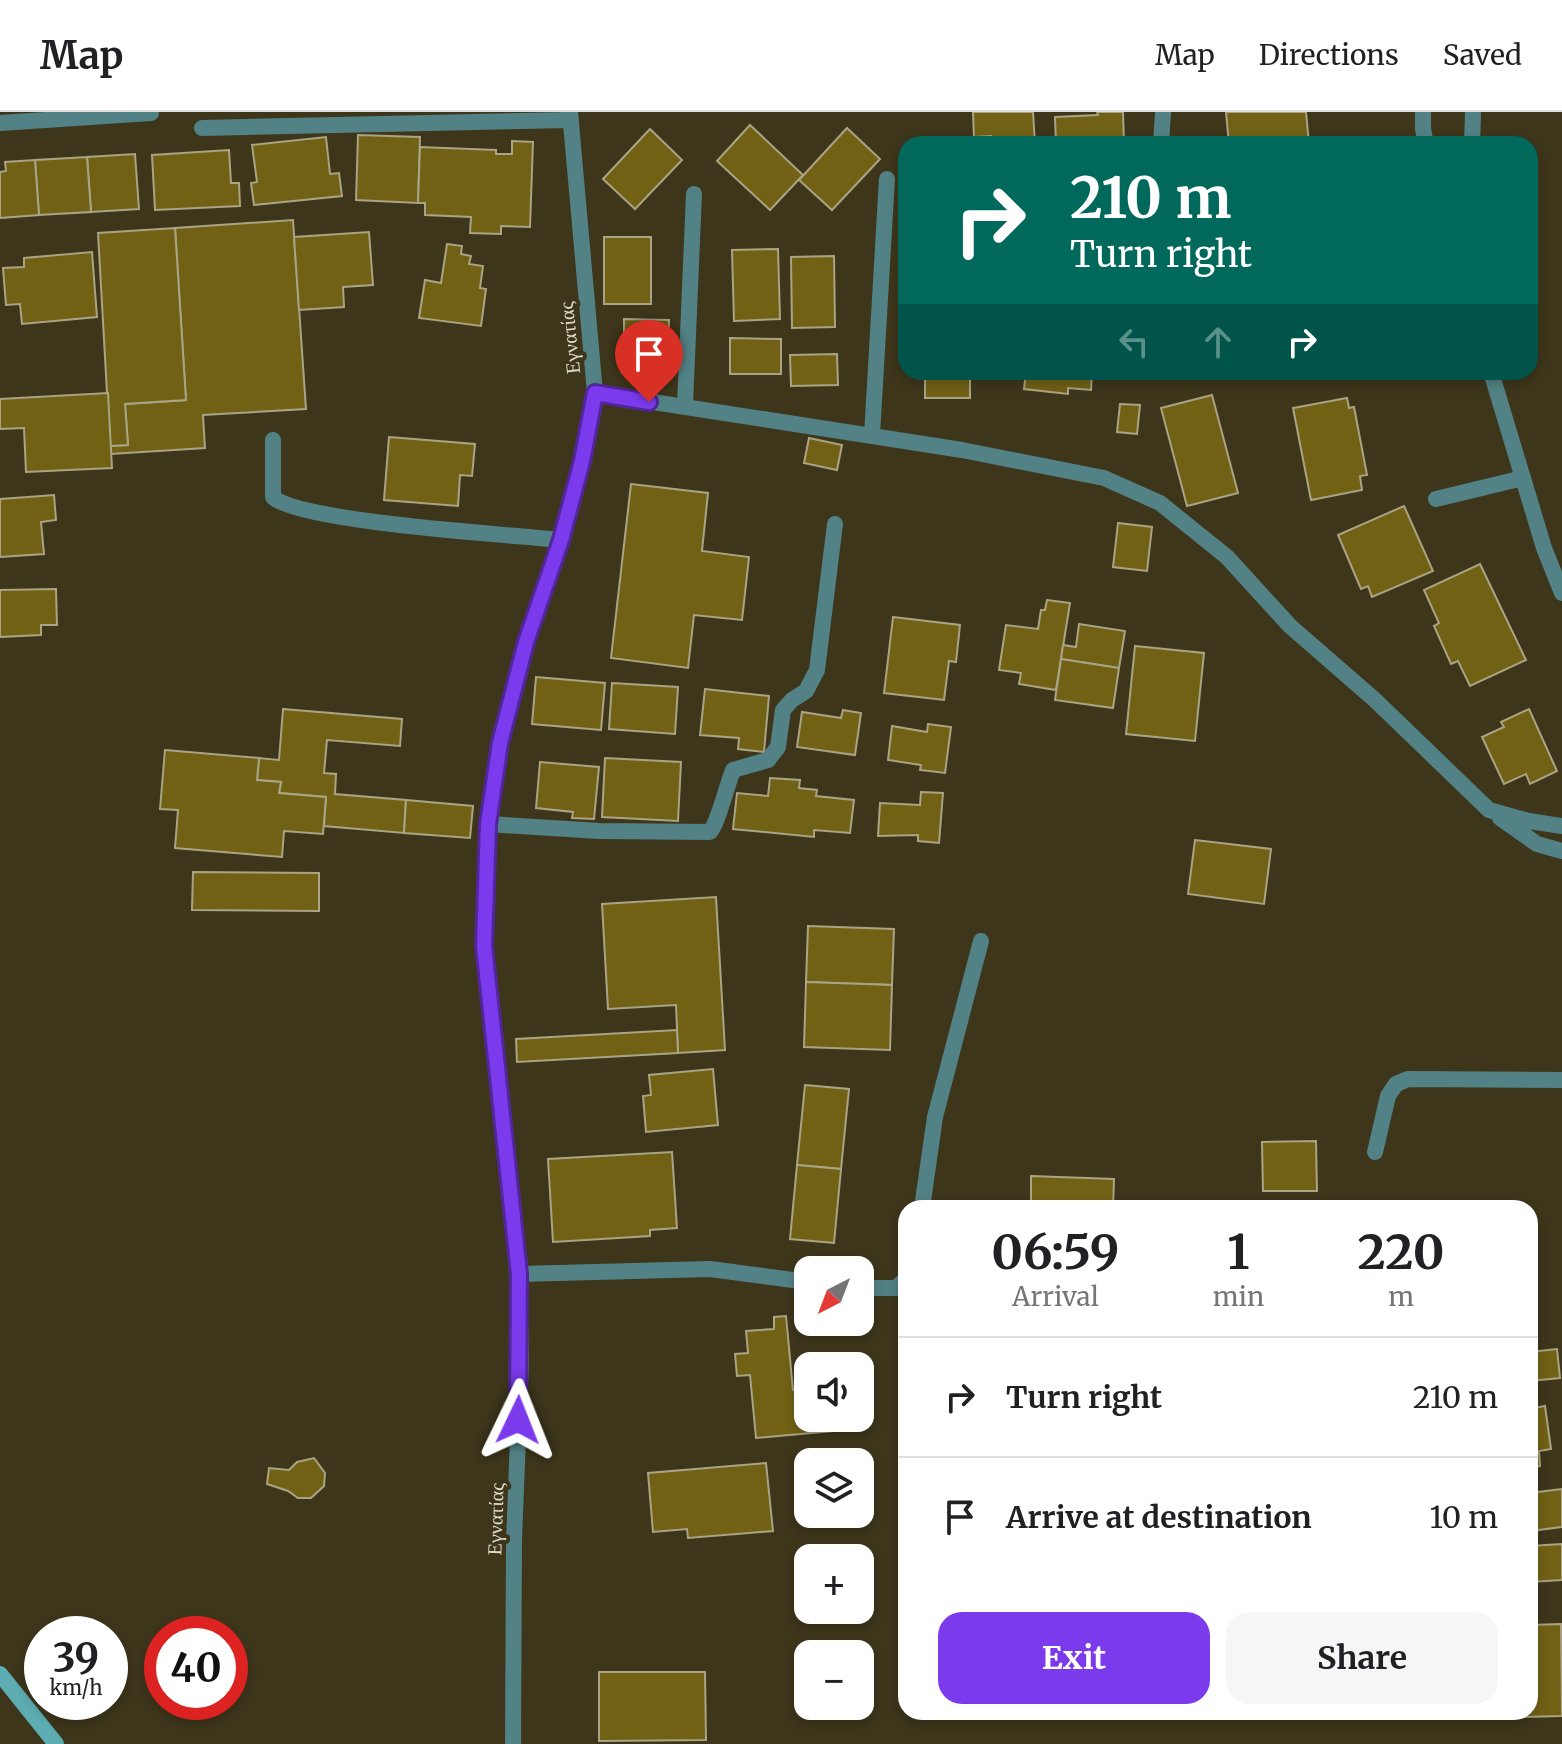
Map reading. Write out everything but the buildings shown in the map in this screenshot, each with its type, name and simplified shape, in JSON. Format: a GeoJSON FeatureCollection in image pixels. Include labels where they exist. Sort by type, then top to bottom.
{"type":"FeatureCollection","features":[{"type":"Feature","properties":{"kind":"main road"},"geometry":{"type":"LineString","coordinates":[[0,1674],[56,1744]]}},
{"type":"Feature","properties":{"kind":"street"},"geometry":{"type":"LineString","coordinates":[[1162,136],[1163,112]]}},
{"type":"Feature","properties":{"kind":"street"},"geometry":{"type":"LineString","coordinates":[[1423,112],[1424,136]]}},
{"type":"Feature","properties":{"kind":"street"},"geometry":{"type":"LineString","coordinates":[[1472,136],[1473,112]]}},
{"type":"Feature","properties":{"kind":"street"},"geometry":{"type":"LineString","coordinates":[[0,123],[151,113]]}},
{"type":"Feature","properties":{"kind":"street"},"geometry":{"type":"LineString","coordinates":[[202,128],[570,116]]}},
{"type":"Feature","properties":{"kind":"street","name":"Εγνατίας"},"geometry":{"type":"LineString","coordinates":[[513,1744],[514,1540],[521,1360],[519,1274],[484,946],[488,824],[500,743],[526,642],[561,540],[582,461],[595,393],[570,116]]}},
{"type":"Feature","properties":{"kind":"street"},"geometry":{"type":"LineString","coordinates":[[872,435],[887,179]]}},
{"type":"Feature","properties":{"kind":"street"},"geometry":{"type":"LineString","coordinates":[[685,405],[694,194]]}},
{"type":"Feature","properties":{"kind":"street"},"geometry":{"type":"LineString","coordinates":[[1493,380],[1544,548],[1562,593]]}},
{"type":"Feature","properties":{"kind":"street"},"geometry":{"type":"LineString","coordinates":[[595,393],[872,435],[1104,478],[1160,503],[1227,557],[1290,626],[1375,700],[1489,810],[1537,844],[1562,851]]}},
{"type":"Feature","properties":{"kind":"street"},"geometry":{"type":"LineString","coordinates":[[273,440],[273,497],[280,504],[332,516],[561,540]]}},
{"type":"Feature","properties":{"kind":"street"},"geometry":{"type":"LineString","coordinates":[[1436,499],[1523,478]]}},
{"type":"Feature","properties":{"kind":"street"},"geometry":{"type":"LineString","coordinates":[[488,824],[599,831],[710,832],[715,826],[733,770],[768,760],[778,747],[783,710],[806,691],[817,670],[835,524]]}},
{"type":"Feature","properties":{"kind":"street"},"geometry":{"type":"LineString","coordinates":[[1489,810],[1562,826]]}},
{"type":"Feature","properties":{"kind":"street"},"geometry":{"type":"LineString","coordinates":[[923,1200],[935,1117],[981,941]]}},
{"type":"Feature","properties":{"kind":"street"},"geometry":{"type":"LineString","coordinates":[[1375,1152],[1388,1096],[1396,1084],[1408,1079],[1562,1080]]}},
{"type":"Feature","properties":{"kind":"street"},"geometry":{"type":"LineString","coordinates":[[519,1274],[710,1269],[794,1280]]}},
{"type":"Feature","properties":{"kind":"street"},"geometry":{"type":"LineString","coordinates":[[874,1288],[898,1286]]}},
{"type":"Feature","properties":{"kind":"route"},"geometry":{"type":"LineString","coordinates":[[518,1420],[521,1360],[519,1274],[484,946],[488,824],[500,743],[526,642],[561,540],[582,461],[595,393],[649,402]]}}]}
